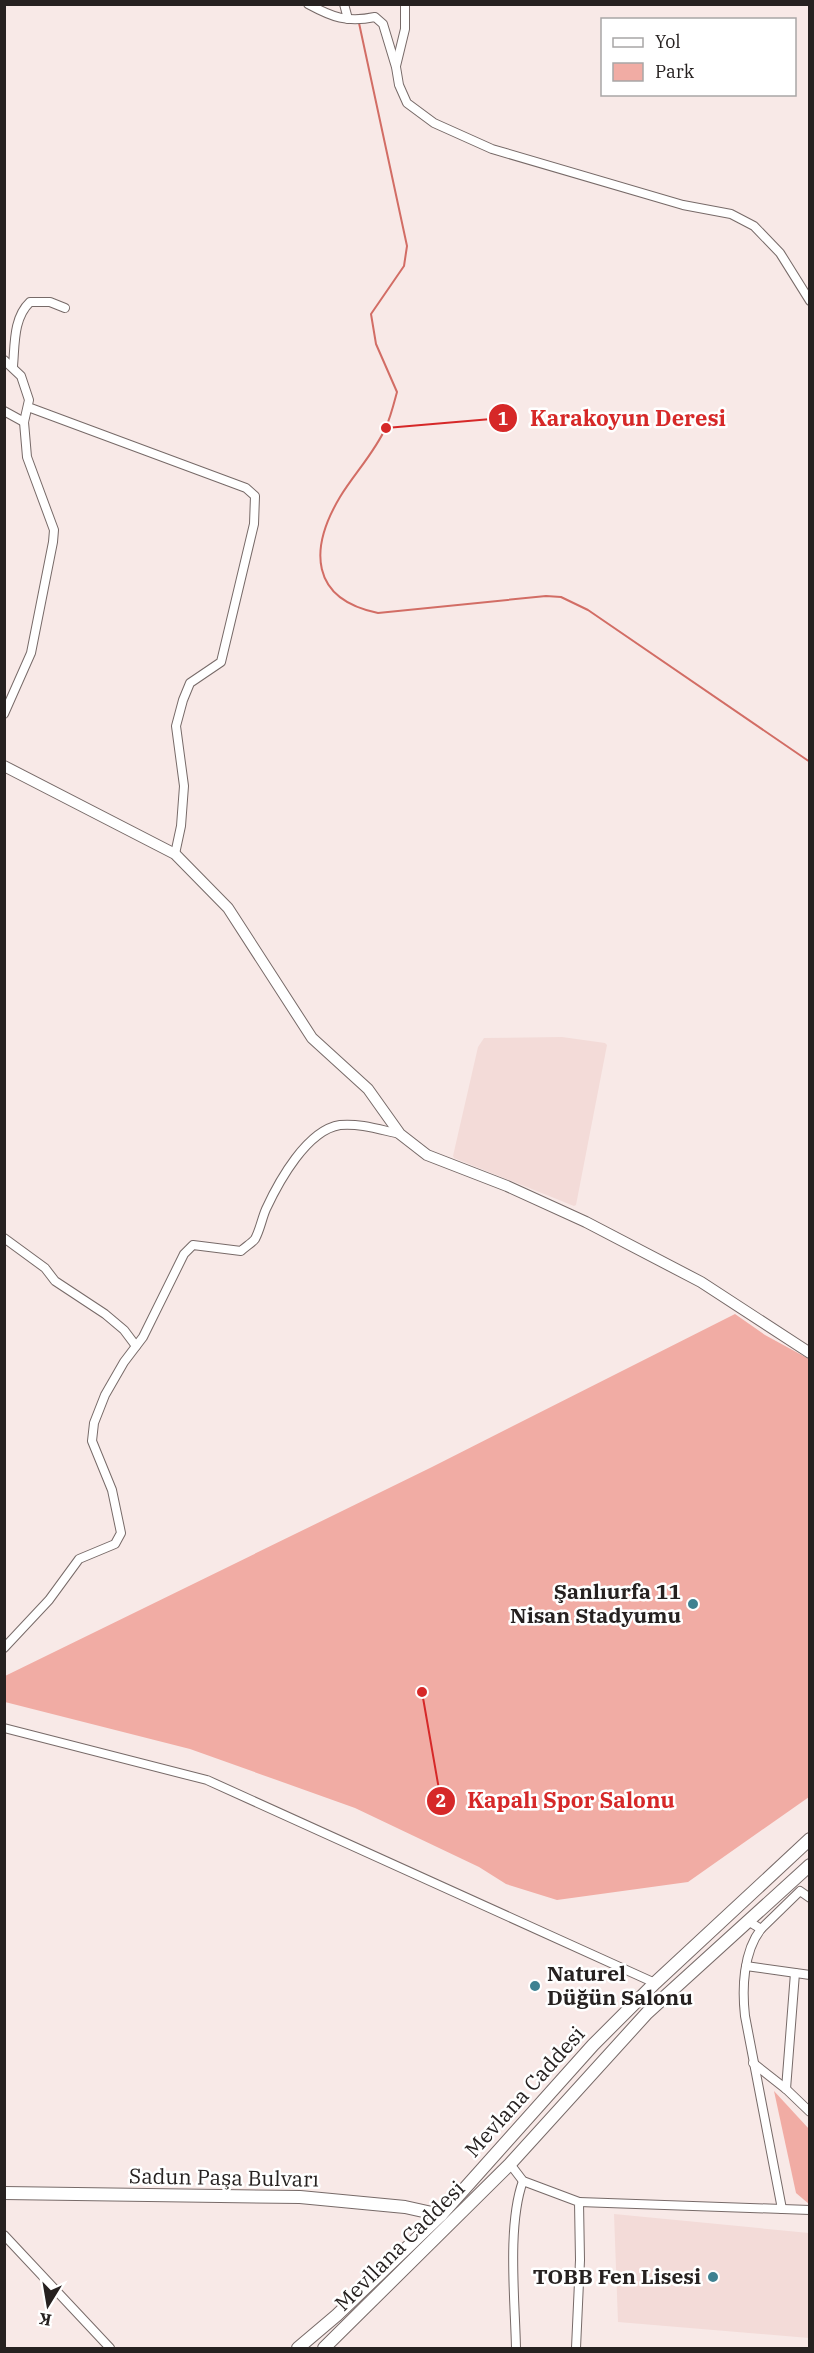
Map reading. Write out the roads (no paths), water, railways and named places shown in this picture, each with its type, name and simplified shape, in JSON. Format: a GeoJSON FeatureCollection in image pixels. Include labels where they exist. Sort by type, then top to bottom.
{"type":"FeatureCollection","features":[{"type":"Feature","properties":{"kind":"main road","name":"Mevlana Caddesi"},"geometry":{"type":"LineString","coordinates":[[298,2349],[337,2315],[441,2215],[593,2045],[655,1983],[810,1839]]}},
{"type":"Feature","properties":{"kind":"main road","name":"Mevllana Caddesi"},"geometry":{"type":"LineString","coordinates":[[324,2349],[510,2164],[648,2013],[810,1865]]}},
{"type":"Feature","properties":{"kind":"main road","name":"Sadun Paşa Bulvarı"},"geometry":{"type":"LineString","coordinates":[[4,2193],[300,2198],[405,2206],[441,2215]]}},
{"type":"Feature","properties":{"kind":"street"},"geometry":{"type":"LineString","coordinates":[[308,4],[333,17],[356,21],[375,17],[383,24],[399,85],[407,103],[434,123],[492,149],[683,205],[731,214],[753,226],[780,253],[810,301]]}},
{"type":"Feature","properties":{"kind":"street"},"geometry":{"type":"LineString","coordinates":[[344,4],[348,19]]}},
{"type":"Feature","properties":{"kind":"street"},"geometry":{"type":"LineString","coordinates":[[396,67],[405,29],[405,4]]}},
{"type":"Feature","properties":{"kind":"street"},"geometry":{"type":"LineString","coordinates":[[13,366],[16,329],[21,310],[30,302],[50,302],[65,308]]}},
{"type":"Feature","properties":{"kind":"street"},"geometry":{"type":"LineString","coordinates":[[4,360],[13,366],[24,384],[29,400],[24,422],[27,457],[54,530],[31,652],[4,714]]}},
{"type":"Feature","properties":{"kind":"street"},"geometry":{"type":"LineString","coordinates":[[28,407],[246,488],[255,496],[254,524],[221,662],[190,683],[176,726],[184,786],[181,826],[175,854]]}},
{"type":"Feature","properties":{"kind":"street"},"geometry":{"type":"LineString","coordinates":[[4,411],[24,422]]}},
{"type":"Feature","properties":{"kind":"street"},"geometry":{"type":"LineString","coordinates":[[4,766],[175,854],[228,908],[312,1038],[368,1089],[400,1134],[427,1155],[507,1186],[578,1219],[700,1282],[810,1353]]}},
{"type":"Feature","properties":{"kind":"street"},"geometry":{"type":"LineString","coordinates":[[4,1648],[49,1600],[79,1559],[116,1544],[121,1533],[112,1490],[92,1441],[94,1423],[105,1395],[143,1337],[184,1254],[193,1245],[241,1251],[254,1240],[274,1192],[315,1136],[339,1125],[366,1126],[400,1134]]}},
{"type":"Feature","properties":{"kind":"street"},"geometry":{"type":"LineString","coordinates":[[4,1238],[45,1268],[55,1281],[105,1314],[124,1330],[136,1346]]}},
{"type":"Feature","properties":{"kind":"street"},"geometry":{"type":"LineString","coordinates":[[4,1728],[207,1780],[655,1983]]}},
{"type":"Feature","properties":{"kind":"street"},"geometry":{"type":"LineString","coordinates":[[782,2209],[743,2001],[747,1966],[757,1935],[800,1891],[810,1898]]}},
{"type":"Feature","properties":{"kind":"street"},"geometry":{"type":"LineString","coordinates":[[748,1921],[761,1929]]}},
{"type":"Feature","properties":{"kind":"street"},"geometry":{"type":"LineString","coordinates":[[747,1966],[809,1973]]}},
{"type":"Feature","properties":{"kind":"street"},"geometry":{"type":"LineString","coordinates":[[786,2089],[795,1973]]}},
{"type":"Feature","properties":{"kind":"street"},"geometry":{"type":"LineString","coordinates":[[753,2063],[810,2112]]}},
{"type":"Feature","properties":{"kind":"street"},"geometry":{"type":"LineString","coordinates":[[510,2164],[523,2181],[579,2202],[810,2210]]}},
{"type":"Feature","properties":{"kind":"street"},"geometry":{"type":"LineString","coordinates":[[516,2349],[514,2231],[517,2197],[523,2181]]}},
{"type":"Feature","properties":{"kind":"street"},"geometry":{"type":"LineString","coordinates":[[576,2349],[580,2260],[579,2202]]}},
{"type":"Feature","properties":{"kind":"street"},"geometry":{"type":"LineString","coordinates":[[4,2235],[110,2349]]}},
{"type":"Feature","properties":{"kind":"waterway"},"geometry":{"type":"LineString","coordinates":[[359,23],[407,246],[404,266],[371,314],[376,344],[397,392],[381,436],[340,497],[323,535],[320,553],[322,569],[328,584],[339,596],[356,606],[378,613],[546,596],[561,597],[588,610],[810,762]]}},
{"type":"Feature","properties":{"kind":"place","name":"Karakoyun Deresi"},"geometry":{"type":"Point","coordinates":[386,428]}},
{"type":"Feature","properties":{"kind":"place","name":"Şanlıurfa 11 Nisan Stadyumu"},"geometry":{"type":"Point","coordinates":[693,1604]}},
{"type":"Feature","properties":{"kind":"place","name":"Kapalı Spor Salonu"},"geometry":{"type":"Point","coordinates":[422,1692]}},
{"type":"Feature","properties":{"kind":"place","name":"Naturel Düğün Salonu"},"geometry":{"type":"Point","coordinates":[535,1986]}},
{"type":"Feature","properties":{"kind":"place","name":"TOBB Fen Lisesi"},"geometry":{"type":"Point","coordinates":[713,2277]}}]}
